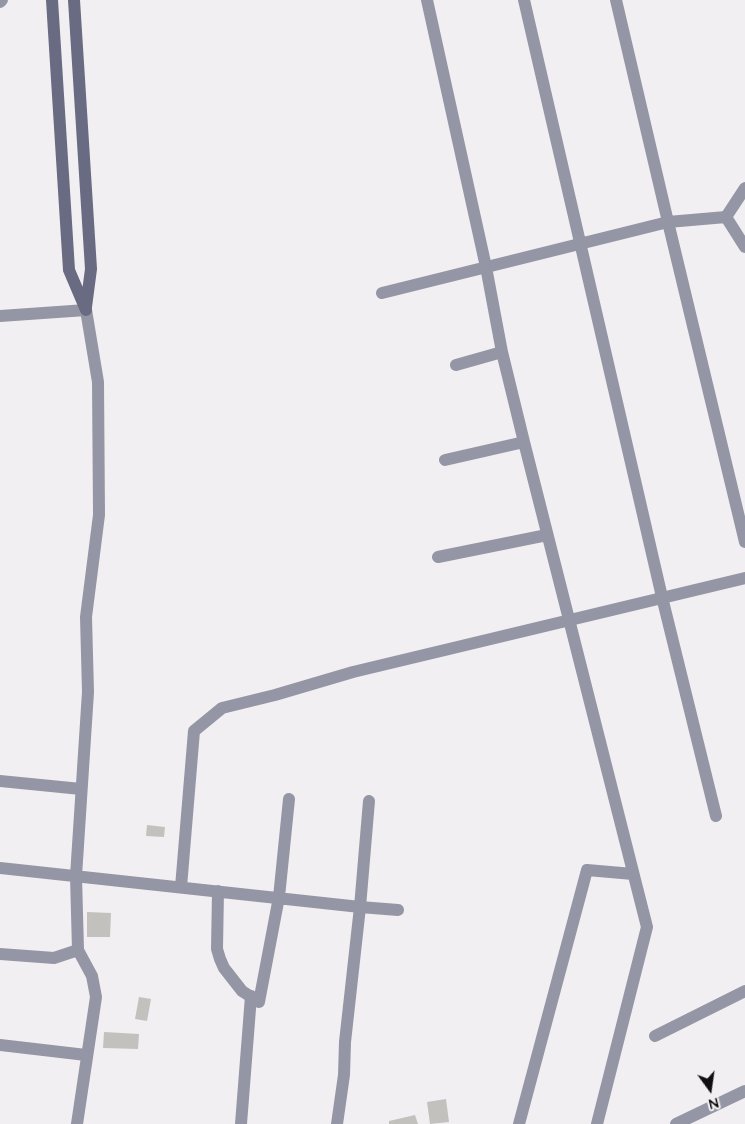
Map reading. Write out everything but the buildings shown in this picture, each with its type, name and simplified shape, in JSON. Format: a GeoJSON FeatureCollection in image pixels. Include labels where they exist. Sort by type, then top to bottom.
{"type":"FeatureCollection","features":[{"type":"Feature","properties":{"kind":"street"},"geometry":{"type":"LineString","coordinates":[[52,0],[69,270],[86,310],[98,382],[98,515],[86,617],[88,692],[76,876],[76,937],[78,950],[92,976],[96,997],[77,1124]]}},
{"type":"Feature","properties":{"kind":"street"},"geometry":{"type":"LineString","coordinates":[[74,0],[91,269],[86,310]]}},
{"type":"Feature","properties":{"kind":"street"},"geometry":{"type":"LineString","coordinates":[[428,0],[486,267],[502,352],[646,927],[597,1124]]}},
{"type":"Feature","properties":{"kind":"street"},"geometry":{"type":"LineString","coordinates":[[524,0],[662,597],[716,816]]}},
{"type":"Feature","properties":{"kind":"street"},"geometry":{"type":"LineString","coordinates":[[616,0],[745,542]]}},
{"type":"Feature","properties":{"kind":"street"},"geometry":{"type":"LineString","coordinates":[[726,217],[745,188]]}},
{"type":"Feature","properties":{"kind":"street"},"geometry":{"type":"LineString","coordinates":[[382,293],[668,222],[726,217]]}},
{"type":"Feature","properties":{"kind":"street"},"geometry":{"type":"LineString","coordinates":[[726,217],[745,246]]}},
{"type":"Feature","properties":{"kind":"street"},"geometry":{"type":"LineString","coordinates":[[0,316],[86,310]]}},
{"type":"Feature","properties":{"kind":"street"},"geometry":{"type":"LineString","coordinates":[[456,365],[502,352]]}},
{"type":"Feature","properties":{"kind":"street"},"geometry":{"type":"LineString","coordinates":[[445,460],[524,442]]}},
{"type":"Feature","properties":{"kind":"street"},"geometry":{"type":"LineString","coordinates":[[438,557],[547,535]]}},
{"type":"Feature","properties":{"kind":"street"},"geometry":{"type":"LineString","coordinates":[[181,887],[194,731],[222,708],[275,695],[353,672],[745,578]]}},
{"type":"Feature","properties":{"kind":"street"},"geometry":{"type":"LineString","coordinates":[[0,781],[81,789]]}},
{"type":"Feature","properties":{"kind":"street"},"geometry":{"type":"LineString","coordinates":[[218,890],[217,949],[220,960],[242,991],[259,1002],[279,897],[289,798]]}},
{"type":"Feature","properties":{"kind":"street"},"geometry":{"type":"LineString","coordinates":[[337,1124],[344,1074],[345,1042],[360,907],[369,801]]}},
{"type":"Feature","properties":{"kind":"street"},"geometry":{"type":"LineString","coordinates":[[0,868],[398,910]]}},
{"type":"Feature","properties":{"kind":"street"},"geometry":{"type":"LineString","coordinates":[[519,1124],[587,870],[633,874]]}},
{"type":"Feature","properties":{"kind":"street"},"geometry":{"type":"LineString","coordinates":[[0,954],[54,958],[78,950]]}},
{"type":"Feature","properties":{"kind":"street"},"geometry":{"type":"LineString","coordinates":[[654,1036],[745,991]]}},
{"type":"Feature","properties":{"kind":"street"},"geometry":{"type":"LineString","coordinates":[[241,1124],[251,996]]}},
{"type":"Feature","properties":{"kind":"street"},"geometry":{"type":"LineString","coordinates":[[0,1044],[86,1054]]}},
{"type":"Feature","properties":{"kind":"street"},"geometry":{"type":"LineString","coordinates":[[676,1124],[745,1091]]}}]}
